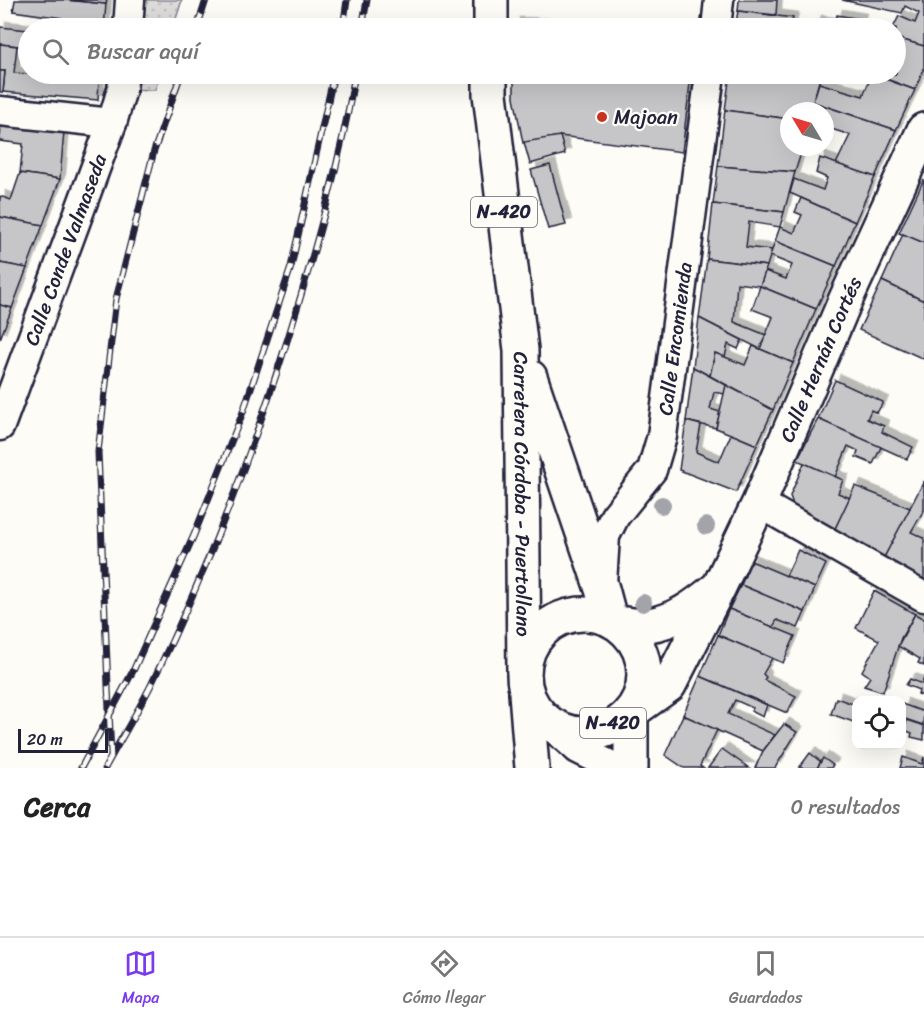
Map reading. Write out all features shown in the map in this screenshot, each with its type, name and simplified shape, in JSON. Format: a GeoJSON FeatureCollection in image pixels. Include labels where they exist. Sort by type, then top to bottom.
{"type":"FeatureCollection","features":[{"type":"Feature","properties":{"kind":"main road"},"geometry":{"type":"LineString","coordinates":[[491,18],[492,0]]}},
{"type":"Feature","properties":{"kind":"main road","name":"N-420"},"geometry":{"type":"LineString","coordinates":[[490,84],[521,350]]}},
{"type":"Feature","properties":{"kind":"main road","name":"Calle Hernán Cortés"},"geometry":{"type":"LineString","coordinates":[[631,712],[669,685],[719,587],[759,503],[845,301],[924,130]]}},
{"type":"Feature","properties":{"kind":"main road","name":"Carretera Córdoba - Puertollano"},"geometry":{"type":"LineString","coordinates":[[521,350],[609,610]]}},
{"type":"Feature","properties":{"kind":"main road","name":"Carretera Córdoba - Puertollano"},"geometry":{"type":"LineString","coordinates":[[521,350],[525,681],[532,768]]}},
{"type":"Feature","properties":{"kind":"main road","name":"Calle Hernán Cortés"},"geometry":{"type":"LineString","coordinates":[[609,610],[648,626],[672,619],[691,610],[719,587]]}},
{"type":"Feature","properties":{"kind":"main road","name":"N-420"},"geometry":{"type":"LineString","coordinates":[[525,681],[528,652],[538,635],[553,622],[571,615],[609,610],[637,645],[644,678],[640,696],[631,712],[600,732],[580,734],[561,730],[545,720]]}},
{"type":"Feature","properties":{"kind":"main road"},"geometry":{"type":"LineString","coordinates":[[525,681],[533,707],[545,720]]}},
{"type":"Feature","properties":{"kind":"main road","name":"N-420"},"geometry":{"type":"LineString","coordinates":[[631,712],[631,768]]}},
{"type":"Feature","properties":{"kind":"street"},"geometry":{"type":"LineString","coordinates":[[129,18],[130,0]]}},
{"type":"Feature","properties":{"kind":"street"},"geometry":{"type":"LineString","coordinates":[[717,18],[719,0]]}},
{"type":"Feature","properties":{"kind":"street","name":"Calle Conde Valmaseda"},"geometry":{"type":"LineString","coordinates":[[0,426],[10,366],[112,123],[123,84]]}},
{"type":"Feature","properties":{"kind":"street","name":"Calle Encomienda"},"geometry":{"type":"LineString","coordinates":[[609,610],[605,536],[615,516],[652,470],[662,436],[709,84]]}},
{"type":"Feature","properties":{"kind":"street"},"geometry":{"type":"LineString","coordinates":[[0,111],[112,123]]}},
{"type":"Feature","properties":{"kind":"street"},"geometry":{"type":"LineString","coordinates":[[759,503],[924,597]]}},
{"type":"Feature","properties":{"kind":"street"},"geometry":{"type":"LineString","coordinates":[[545,720],[578,749],[616,768]]}},
{"type":"Feature","properties":{"kind":"shaded area"},"geometry":{"type":"Polygon","coordinates":[[[130,0],[182,0],[176,18],[129,18],[130,0]]]}},
{"type":"Feature","properties":{"kind":"shaded area"},"geometry":{"type":"Polygon","coordinates":[[[123,84],[157,84],[155,90],[122,89],[123,84]]]}},
{"type":"Feature","properties":{"kind":"building"},"geometry":{"type":"Polygon","coordinates":[[[15,0],[66,0],[106,4],[105,18],[62,18],[13,11],[15,0]]]}},
{"type":"Feature","properties":{"kind":"building"},"geometry":{"type":"Polygon","coordinates":[[[66,0],[107,0],[106,4],[66,0]]]}},
{"type":"Feature","properties":{"kind":"building"},"geometry":{"type":"Polygon","coordinates":[[[739,0],[777,0],[776,15],[738,11],[739,0]]]}},
{"type":"Feature","properties":{"kind":"building"},"geometry":{"type":"Polygon","coordinates":[[[842,0],[924,0],[924,46],[906,41],[906,19],[915,23],[919,13],[905,6],[902,13],[842,0]]]}},
{"type":"Feature","properties":{"kind":"building"},"geometry":{"type":"Polygon","coordinates":[[[738,11],[793,18],[737,18],[738,11]]]}},
{"type":"Feature","properties":{"kind":"building"},"geometry":{"type":"Polygon","coordinates":[[[837,15],[855,18],[836,18],[837,15]]]}},
{"type":"Feature","properties":{"kind":"building"},"geometry":{"type":"Polygon","coordinates":[[[0,27],[18,29],[18,46],[0,44],[0,27]]]}},
{"type":"Feature","properties":{"kind":"building"},"geometry":{"type":"Polygon","coordinates":[[[906,41],[924,46],[924,68],[915,90],[899,84],[906,84],[906,41]]]}},
{"type":"Feature","properties":{"kind":"building"},"geometry":{"type":"Polygon","coordinates":[[[0,44],[17,46],[14,73],[18,73],[18,84],[99,84],[98,100],[3,92],[5,71],[0,71],[0,44]]]}},
{"type":"Feature","properties":{"kind":"building"},"geometry":{"type":"Polygon","coordinates":[[[0,71],[5,71],[3,92],[0,92],[0,71]]]}},
{"type":"Feature","properties":{"kind":"building","name":"Majoan"},"geometry":{"type":"Polygon","coordinates":[[[514,84],[690,84],[682,152],[560,136],[523,143],[514,97],[514,84]]]}},
{"type":"Feature","properties":{"kind":"building"},"geometry":{"type":"Polygon","coordinates":[[[729,84],[818,84],[813,102],[780,102],[780,118],[725,110],[729,84]]]}},
{"type":"Feature","properties":{"kind":"building"},"geometry":{"type":"Polygon","coordinates":[[[819,84],[863,96],[868,84],[899,84],[915,90],[896,130],[834,109],[834,102],[813,102],[819,84]]]}},
{"type":"Feature","properties":{"kind":"building"},"geometry":{"type":"Polygon","coordinates":[[[834,109],[896,130],[875,177],[836,164],[850,135],[834,130],[834,109]]]}},
{"type":"Feature","properties":{"kind":"building"},"geometry":{"type":"Polygon","coordinates":[[[725,110],[780,118],[780,156],[800,156],[795,172],[718,166],[725,110]]]}},
{"type":"Feature","properties":{"kind":"building"},"geometry":{"type":"Polygon","coordinates":[[[1,125],[64,131],[60,179],[20,173],[23,144],[0,141],[1,125]]]}},
{"type":"Feature","properties":{"kind":"building"},"geometry":{"type":"Polygon","coordinates":[[[560,136],[565,154],[530,164],[524,142],[560,136]]]}},
{"type":"Feature","properties":{"kind":"building"},"geometry":{"type":"Polygon","coordinates":[[[820,158],[875,177],[855,222],[790,193],[794,179],[823,190],[827,178],[816,173],[820,158]]]}},
{"type":"Feature","properties":{"kind":"building"},"geometry":{"type":"Polygon","coordinates":[[[550,165],[566,225],[548,229],[531,170],[550,165]]]}},
{"type":"Feature","properties":{"kind":"building"},"geometry":{"type":"Polygon","coordinates":[[[718,166],[795,172],[784,212],[713,204],[718,166]]]}},
{"type":"Feature","properties":{"kind":"building"},"geometry":{"type":"Polygon","coordinates":[[[20,173],[60,179],[43,225],[0,217],[0,196],[11,200],[20,173]]]}},
{"type":"Feature","properties":{"kind":"building"},"geometry":{"type":"Polygon","coordinates":[[[924,179],[924,243],[899,233],[924,179]]]}},
{"type":"Feature","properties":{"kind":"building"},"geometry":{"type":"Polygon","coordinates":[[[801,198],[855,222],[836,266],[775,241],[780,227],[794,233],[802,215],[795,212],[801,198]]]}},
{"type":"Feature","properties":{"kind":"building"},"geometry":{"type":"Polygon","coordinates":[[[713,204],[784,212],[780,227],[749,222],[746,247],[772,250],[767,266],[707,259],[713,204]]]}},
{"type":"Feature","properties":{"kind":"building"},"geometry":{"type":"Polygon","coordinates":[[[0,217],[43,225],[27,268],[0,263],[0,217]]]}},
{"type":"Feature","properties":{"kind":"building"},"geometry":{"type":"Polygon","coordinates":[[[903,234],[924,243],[924,301],[882,281],[903,234]]]}},
{"type":"Feature","properties":{"kind":"building"},"geometry":{"type":"Polygon","coordinates":[[[775,241],[836,266],[816,309],[760,286],[765,271],[786,279],[792,265],[770,256],[775,241]]]}},
{"type":"Feature","properties":{"kind":"building"},"geometry":{"type":"Polygon","coordinates":[[[707,259],[767,266],[760,286],[737,283],[734,322],[766,335],[760,349],[699,318],[707,259]]]}},
{"type":"Feature","properties":{"kind":"building"},"geometry":{"type":"Polygon","coordinates":[[[0,263],[27,268],[12,308],[0,305],[0,263]]]}},
{"type":"Feature","properties":{"kind":"building"},"geometry":{"type":"Polygon","coordinates":[[[882,281],[924,301],[924,359],[859,330],[882,281]]]}},
{"type":"Feature","properties":{"kind":"building"},"geometry":{"type":"Polygon","coordinates":[[[760,286],[816,309],[793,363],[760,349],[773,317],[752,309],[760,286]]]}},
{"type":"Feature","properties":{"kind":"building"},"geometry":{"type":"Polygon","coordinates":[[[0,305],[12,308],[0,339],[0,305]]]}},
{"type":"Feature","properties":{"kind":"building"},"geometry":{"type":"Polygon","coordinates":[[[699,318],[742,340],[738,349],[728,344],[725,357],[715,353],[710,376],[693,367],[699,318]]]}},
{"type":"Feature","properties":{"kind":"building"},"geometry":{"type":"Polygon","coordinates":[[[753,346],[793,363],[773,410],[710,376],[715,353],[745,365],[753,346]]]}},
{"type":"Feature","properties":{"kind":"building"},"geometry":{"type":"Polygon","coordinates":[[[693,367],[726,385],[725,394],[714,392],[710,409],[720,412],[716,428],[686,421],[693,367]]]}},
{"type":"Feature","properties":{"kind":"building"},"geometry":{"type":"Polygon","coordinates":[[[835,380],[883,402],[877,413],[871,410],[867,419],[884,426],[882,432],[913,447],[907,459],[818,419],[835,380]]]}},
{"type":"Feature","properties":{"kind":"building"},"geometry":{"type":"Polygon","coordinates":[[[726,385],[773,410],[757,445],[716,428],[726,385]]]}},
{"type":"Feature","properties":{"kind":"building"},"geometry":{"type":"Polygon","coordinates":[[[818,419],[881,447],[873,464],[856,457],[858,451],[848,446],[835,477],[797,460],[818,419]]]}},
{"type":"Feature","properties":{"kind":"building"},"geometry":{"type":"Polygon","coordinates":[[[686,421],[701,425],[696,452],[719,462],[731,434],[757,445],[736,492],[679,470],[686,421]]]}},
{"type":"Feature","properties":{"kind":"building"},"geometry":{"type":"Polygon","coordinates":[[[804,463],[843,480],[838,493],[850,498],[833,533],[796,513],[790,496],[804,463]]]}},
{"type":"Feature","properties":{"kind":"building"},"geometry":{"type":"Polygon","coordinates":[[[924,481],[924,510],[911,532],[924,538],[924,583],[882,561],[924,481]]]}},
{"type":"Feature","properties":{"kind":"building"},"geometry":{"type":"Polygon","coordinates":[[[855,486],[910,508],[882,561],[833,533],[855,486]]]}},
{"type":"Feature","properties":{"kind":"building"},"geometry":{"type":"Polygon","coordinates":[[[798,550],[826,564],[815,588],[786,576],[798,550]]]}},
{"type":"Feature","properties":{"kind":"building"},"geometry":{"type":"Polygon","coordinates":[[[751,561],[815,588],[805,612],[741,585],[751,561]]]}},
{"type":"Feature","properties":{"kind":"building"},"geometry":{"type":"Polygon","coordinates":[[[741,585],[805,612],[798,628],[777,620],[773,627],[729,609],[741,585]]]}},
{"type":"Feature","properties":{"kind":"building"},"geometry":{"type":"Polygon","coordinates":[[[874,591],[915,614],[901,638],[883,692],[864,686],[870,677],[862,671],[879,640],[856,628],[874,591]]]}},
{"type":"Feature","properties":{"kind":"building"},"geometry":{"type":"Polygon","coordinates":[[[729,609],[795,636],[783,663],[718,635],[729,609]]]}},
{"type":"Feature","properties":{"kind":"building"},"geometry":{"type":"Polygon","coordinates":[[[915,614],[924,619],[924,666],[918,663],[920,659],[898,646],[915,614]]]}},
{"type":"Feature","properties":{"kind":"building"},"geometry":{"type":"Polygon","coordinates":[[[718,635],[772,658],[763,674],[766,677],[764,680],[796,696],[787,713],[700,676],[718,635]]]}},
{"type":"Feature","properties":{"kind":"building"},"geometry":{"type":"Polygon","coordinates":[[[700,676],[767,705],[763,717],[751,711],[753,708],[735,700],[728,714],[775,735],[763,751],[683,715],[700,676]]]}},
{"type":"Feature","properties":{"kind":"building"},"geometry":{"type":"Polygon","coordinates":[[[924,678],[924,696],[918,694],[919,690],[906,685],[910,679],[922,684],[924,678]]]}},
{"type":"Feature","properties":{"kind":"building"},"geometry":{"type":"Polygon","coordinates":[[[836,698],[852,704],[852,722],[831,714],[836,698]]]}},
{"type":"Feature","properties":{"kind":"building"},"geometry":{"type":"Polygon","coordinates":[[[906,705],[924,712],[923,725],[906,719],[906,705]]]}},
{"type":"Feature","properties":{"kind":"building"},"geometry":{"type":"Polygon","coordinates":[[[683,715],[717,730],[700,766],[703,768],[684,768],[665,755],[683,715]]]}},
{"type":"Feature","properties":{"kind":"building"},"geometry":{"type":"Polygon","coordinates":[[[907,720],[924,726],[924,740],[911,737],[912,733],[906,731],[907,720]]]}},
{"type":"Feature","properties":{"kind":"building"},"geometry":{"type":"Polygon","coordinates":[[[784,724],[797,732],[775,768],[755,768],[763,751],[784,724]]]}},
{"type":"Feature","properties":{"kind":"building"},"geometry":{"type":"Polygon","coordinates":[[[722,749],[749,768],[708,768],[722,749]]]}},
{"type":"Feature","properties":{"kind":"building"},"geometry":{"type":"Polygon","coordinates":[[[810,753],[821,762],[817,768],[799,768],[810,753]]]}},
{"type":"Feature","properties":{"kind":"building"},"geometry":{"type":"Polygon","coordinates":[[[903,757],[922,764],[924,757],[924,768],[900,768],[903,757]]]}},
{"type":"Feature","properties":{"kind":"building"},"geometry":{"type":"Polygon","coordinates":[[[823,758],[833,765],[831,768],[817,768],[823,758]]]}},
{"type":"Feature","properties":{"kind":"railway"},"geometry":{"type":"LineString","coordinates":[[200,18],[206,0]]}},
{"type":"Feature","properties":{"kind":"railway"},"geometry":{"type":"LineString","coordinates":[[344,18],[347,0]]}},
{"type":"Feature","properties":{"kind":"railway"},"geometry":{"type":"LineString","coordinates":[[364,18],[367,0]]}},
{"type":"Feature","properties":{"kind":"railway"},"geometry":{"type":"LineString","coordinates":[[111,756],[98,452],[116,299],[154,151],[177,84]]}},
{"type":"Feature","properties":{"kind":"railway"},"geometry":{"type":"LineString","coordinates":[[81,768],[133,671],[194,535],[243,412],[291,267],[332,84]]}},
{"type":"Feature","properties":{"kind":"railway"},"geometry":{"type":"LineString","coordinates":[[105,768],[140,706],[171,643],[209,557],[259,426],[317,240],[342,141],[353,84]]}},
{"type":"Feature","properties":{"kind":"place","name":"Majoan"},"geometry":{"type":"Point","coordinates":[602,117]}}]}
